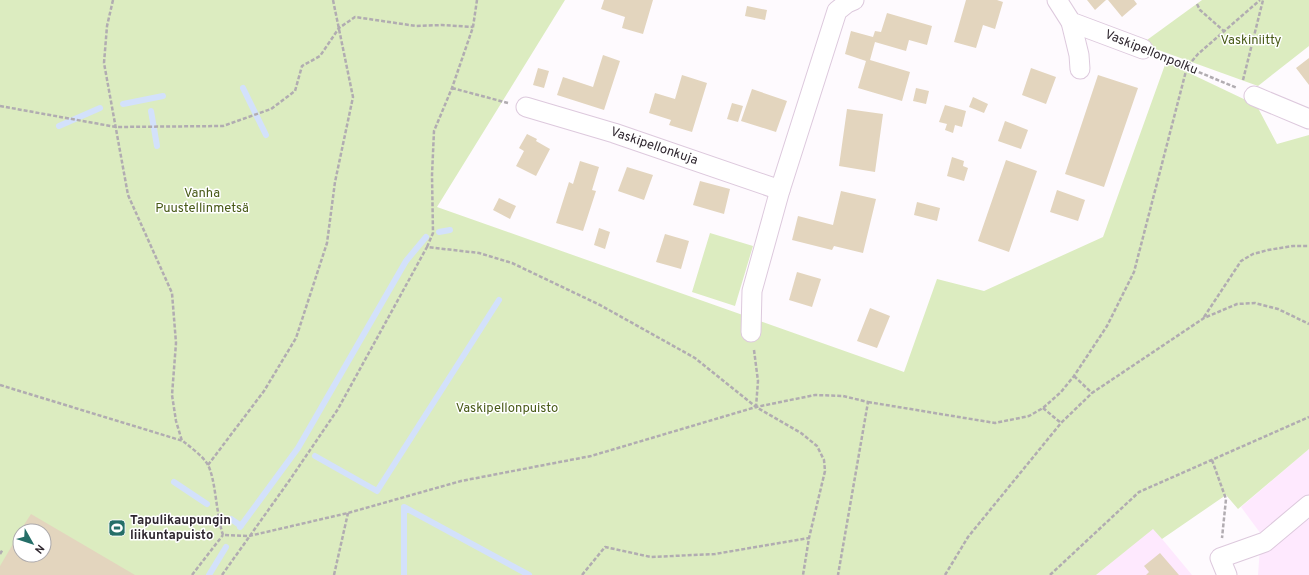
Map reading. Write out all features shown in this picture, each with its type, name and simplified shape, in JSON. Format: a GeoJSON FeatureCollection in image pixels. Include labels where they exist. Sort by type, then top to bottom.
{"type":"FeatureCollection","features":[{"type":"Feature","properties":{"kind":"street"},"geometry":{"type":"LineString","coordinates":[[751,332],[752,291],[780,190],[837,11],[847,3],[854,0]]}},
{"type":"Feature","properties":{"kind":"street"},"geometry":{"type":"LineString","coordinates":[[1057,0],[1071,22],[1079,55],[1080,69]]}},
{"type":"Feature","properties":{"kind":"street","name":"Vaskipellonpolku"},"geometry":{"type":"LineString","coordinates":[[1071,22],[1143,49]]}},
{"type":"Feature","properties":{"kind":"street"},"geometry":{"type":"LineString","coordinates":[[1247,93],[1309,119]]}},
{"type":"Feature","properties":{"kind":"street","name":"Vaskipellonkuja"},"geometry":{"type":"LineString","coordinates":[[526,107],[614,133],[780,190]]}},
{"type":"Feature","properties":{"kind":"street"},"geometry":{"type":"LineString","coordinates":[[1223,567],[1265,542],[1306,513]]}},
{"type":"Feature","properties":{"kind":"path"},"geometry":{"type":"LineString","coordinates":[[113,0],[106,26],[104,63],[128,195],[172,294],[176,343],[172,395],[176,421],[183,441]]}},
{"type":"Feature","properties":{"kind":"path"},"geometry":{"type":"LineString","coordinates":[[208,465],[264,391],[296,338],[326,243],[335,182],[354,97],[333,0]]}},
{"type":"Feature","properties":{"kind":"path"},"geometry":{"type":"LineString","coordinates":[[222,575],[338,409],[427,247],[433,233],[432,175],[434,131],[452,88],[473,27],[476,0]]}},
{"type":"Feature","properties":{"kind":"path"},"geometry":{"type":"LineString","coordinates":[[1255,0],[1255,5]]}},
{"type":"Feature","properties":{"kind":"path"},"geometry":{"type":"LineString","coordinates":[[223,535],[249,536],[348,513],[461,481],[591,456],[756,407],[815,395],[843,396],[868,402],[995,423],[1029,416],[1043,408],[1061,392],[1074,376],[1107,326],[1134,272],[1187,67],[1198,54],[1262,0]]}},
{"type":"Feature","properties":{"kind":"path"},"geometry":{"type":"LineString","coordinates":[[1247,93],[1262,0]]}},
{"type":"Feature","properties":{"kind":"path"},"geometry":{"type":"LineString","coordinates":[[1197,4],[1200,10],[1225,32]]}},
{"type":"Feature","properties":{"kind":"path"},"geometry":{"type":"LineString","coordinates":[[0,106],[116,127],[223,126],[271,109],[295,91],[302,66],[320,56],[339,28],[355,17],[416,26],[442,25],[473,27]]}},
{"type":"Feature","properties":{"kind":"path","name":"Vaskipellonpolku"},"geometry":{"type":"LineString","coordinates":[[1143,49],[1247,93]]}},
{"type":"Feature","properties":{"kind":"path"},"geometry":{"type":"LineString","coordinates":[[452,88],[526,107]]}},
{"type":"Feature","properties":{"kind":"path"},"geometry":{"type":"LineString","coordinates":[[1204,318],[1241,261],[1253,254],[1268,250],[1293,246],[1309,246]]}},
{"type":"Feature","properties":{"kind":"path"},"geometry":{"type":"LineString","coordinates":[[427,247],[478,253],[512,263],[600,305],[695,358],[756,407],[800,433],[817,446],[824,460],[825,471],[809,538],[803,575]]}},
{"type":"Feature","properties":{"kind":"path"},"geometry":{"type":"LineString","coordinates":[[945,575],[968,537],[1061,423],[1092,393],[1204,318],[1237,304],[1255,303],[1278,309],[1309,324]]}},
{"type":"Feature","properties":{"kind":"path"},"geometry":{"type":"LineString","coordinates":[[751,332],[758,381],[756,407]]}},
{"type":"Feature","properties":{"kind":"path"},"geometry":{"type":"LineString","coordinates":[[1074,376],[1092,393]]}},
{"type":"Feature","properties":{"kind":"path"},"geometry":{"type":"LineString","coordinates":[[0,385],[183,441],[200,454],[208,465],[218,520],[223,535]]}},
{"type":"Feature","properties":{"kind":"path"},"geometry":{"type":"LineString","coordinates":[[838,575],[868,402]]}},
{"type":"Feature","properties":{"kind":"path"},"geometry":{"type":"LineString","coordinates":[[1043,408],[1061,423]]}},
{"type":"Feature","properties":{"kind":"path"},"geometry":{"type":"LineString","coordinates":[[1050,575],[1139,492],[1309,418]]}},
{"type":"Feature","properties":{"kind":"path"},"geometry":{"type":"LineString","coordinates":[[1212,459],[1226,499],[1223,567]]}},
{"type":"Feature","properties":{"kind":"path"},"geometry":{"type":"LineString","coordinates":[[334,575],[348,513]]}},
{"type":"Feature","properties":{"kind":"path"},"geometry":{"type":"LineString","coordinates":[[192,575],[223,535]]}},
{"type":"Feature","properties":{"kind":"path"},"geometry":{"type":"LineString","coordinates":[[582,575],[605,547],[651,557],[715,554],[809,538]]}},
{"type":"Feature","properties":{"kind":"path"},"geometry":{"type":"LineString","coordinates":[[0,554],[3,549]]}},
{"type":"Feature","properties":{"kind":"shaded area"},"geometry":{"type":"Polygon","coordinates":[[[1309,449],[1309,575],[1258,575],[1261,534],[1241,507],[1309,449]]]}},
{"type":"Feature","properties":{"kind":"shaded area"},"geometry":{"type":"Polygon","coordinates":[[[1153,528],[1192,575],[1096,575],[1153,528]]]}},
{"type":"Feature","properties":{"kind":"green space"},"geometry":{"type":"Polygon","coordinates":[[[0,0],[565,0],[437,207],[904,372],[937,279],[984,291],[1103,237],[1166,62],[1250,102],[1258,108],[1277,144],[1309,135],[1309,449],[1238,509],[1226,495],[1162,539],[1153,529],[1096,575],[0,575],[0,0]]]}},
{"type":"Feature","properties":{"kind":"green space","name":"Vaskiniitty"},"geometry":{"type":"Polygon","coordinates":[[[1202,0],[1309,0],[1309,46],[1258,86],[1150,47],[1147,40],[1202,0]]]}},
{"type":"Feature","properties":{"kind":"green space"},"geometry":{"type":"Polygon","coordinates":[[[710,233],[753,246],[735,306],[692,292],[710,233]]]}},
{"type":"Feature","properties":{"kind":"building"},"geometry":{"type":"Polygon","coordinates":[[[604,0],[653,0],[643,34],[622,28],[625,17],[601,9],[604,0]]]}},
{"type":"Feature","properties":{"kind":"building"},"geometry":{"type":"Polygon","coordinates":[[[966,0],[997,0],[1003,2],[995,29],[983,25],[976,48],[954,42],[966,0]]]}},
{"type":"Feature","properties":{"kind":"building"},"geometry":{"type":"Polygon","coordinates":[[[1087,0],[1106,0],[1095,10],[1087,0]]]}},
{"type":"Feature","properties":{"kind":"building"},"geometry":{"type":"Polygon","coordinates":[[[1108,0],[1134,0],[1137,4],[1122,17],[1108,0]]]}},
{"type":"Feature","properties":{"kind":"building"},"geometry":{"type":"Polygon","coordinates":[[[747,6],[767,10],[765,20],[745,16],[747,6]]]}},
{"type":"Feature","properties":{"kind":"building"},"geometry":{"type":"Polygon","coordinates":[[[887,13],[932,26],[927,45],[909,40],[906,51],[875,42],[870,60],[910,72],[902,101],[858,88],[866,61],[845,54],[851,31],[873,37],[875,31],[881,32],[887,13]]]}},
{"type":"Feature","properties":{"kind":"building"},"geometry":{"type":"Polygon","coordinates":[[[603,55],[620,61],[604,110],[557,95],[563,77],[593,87],[603,55]]]}},
{"type":"Feature","properties":{"kind":"building"},"geometry":{"type":"Polygon","coordinates":[[[1309,58],[1309,85],[1296,68],[1309,58]]]}},
{"type":"Feature","properties":{"kind":"building"},"geometry":{"type":"Polygon","coordinates":[[[538,68],[549,71],[544,88],[533,85],[538,68]]]}},
{"type":"Feature","properties":{"kind":"building"},"geometry":{"type":"Polygon","coordinates":[[[1031,68],[1056,77],[1046,104],[1022,95],[1031,68]]]}},
{"type":"Feature","properties":{"kind":"building"},"geometry":{"type":"Polygon","coordinates":[[[682,75],[707,83],[692,132],[669,125],[671,120],[649,113],[655,93],[675,99],[682,75]]]}},
{"type":"Feature","properties":{"kind":"building"},"geometry":{"type":"Polygon","coordinates":[[[1098,75],[1138,88],[1104,187],[1065,174],[1098,75]]]}},
{"type":"Feature","properties":{"kind":"building"},"geometry":{"type":"Polygon","coordinates":[[[916,88],[929,91],[926,104],[913,101],[916,88]]]}},
{"type":"Feature","properties":{"kind":"building"},"geometry":{"type":"Polygon","coordinates":[[[752,89],[787,101],[776,132],[741,121],[752,89]]]}},
{"type":"Feature","properties":{"kind":"building"},"geometry":{"type":"Polygon","coordinates":[[[973,97],[988,104],[984,113],[969,107],[973,97]]]}},
{"type":"Feature","properties":{"kind":"building"},"geometry":{"type":"Polygon","coordinates":[[[732,103],[743,106],[738,122],[727,119],[732,103]]]}},
{"type":"Feature","properties":{"kind":"building"},"geometry":{"type":"Polygon","coordinates":[[[945,105],[966,111],[962,127],[955,125],[953,133],[945,130],[947,124],[939,122],[945,105]]]}},
{"type":"Feature","properties":{"kind":"building"},"geometry":{"type":"Polygon","coordinates":[[[847,109],[883,114],[875,172],[839,166],[847,109]]]}},
{"type":"Feature","properties":{"kind":"building"},"geometry":{"type":"Polygon","coordinates":[[[1005,121],[1028,130],[1021,149],[998,141],[1005,121]]]}},
{"type":"Feature","properties":{"kind":"building"},"geometry":{"type":"Polygon","coordinates":[[[527,134],[537,139],[536,141],[550,149],[536,176],[516,166],[524,151],[519,148],[527,134]]]}},
{"type":"Feature","properties":{"kind":"building"},"geometry":{"type":"Polygon","coordinates":[[[952,157],[964,161],[963,166],[968,168],[964,181],[947,176],[952,157]]]}},
{"type":"Feature","properties":{"kind":"building"},"geometry":{"type":"Polygon","coordinates":[[[1006,160],[1037,171],[1009,252],[978,241],[1006,160]]]}},
{"type":"Feature","properties":{"kind":"building"},"geometry":{"type":"Polygon","coordinates":[[[580,161],[599,167],[592,190],[596,191],[583,231],[556,223],[569,182],[573,184],[580,161]]]}},
{"type":"Feature","properties":{"kind":"building"},"geometry":{"type":"Polygon","coordinates":[[[627,167],[653,175],[644,200],[618,191],[627,167]]]}},
{"type":"Feature","properties":{"kind":"building"},"geometry":{"type":"Polygon","coordinates":[[[700,181],[730,189],[724,214],[693,205],[700,181]]]}},
{"type":"Feature","properties":{"kind":"building"},"geometry":{"type":"Polygon","coordinates":[[[1057,190],[1085,200],[1078,221],[1050,212],[1057,190]]]}},
{"type":"Feature","properties":{"kind":"building"},"geometry":{"type":"Polygon","coordinates":[[[841,191],[876,199],[863,253],[834,246],[832,250],[792,240],[798,216],[833,225],[841,191]]]}},
{"type":"Feature","properties":{"kind":"building"},"geometry":{"type":"Polygon","coordinates":[[[499,198],[516,206],[510,219],[493,210],[499,198]]]}},
{"type":"Feature","properties":{"kind":"building"},"geometry":{"type":"Polygon","coordinates":[[[917,202],[940,208],[937,221],[914,215],[917,202]]]}},
{"type":"Feature","properties":{"kind":"building"},"geometry":{"type":"Polygon","coordinates":[[[599,228],[610,232],[605,249],[594,245],[599,228]]]}},
{"type":"Feature","properties":{"kind":"building"},"geometry":{"type":"Polygon","coordinates":[[[665,234],[689,241],[681,269],[656,262],[665,234]]]}},
{"type":"Feature","properties":{"kind":"building"},"geometry":{"type":"Polygon","coordinates":[[[797,272],[821,279],[812,307],[789,300],[797,272]]]}},
{"type":"Feature","properties":{"kind":"building"},"geometry":{"type":"Polygon","coordinates":[[[870,308],[890,316],[877,348],[857,341],[870,308]]]}},
{"type":"Feature","properties":{"kind":"building"},"geometry":{"type":"Polygon","coordinates":[[[31,514],[46,523],[25,523],[31,514]]]}},
{"type":"Feature","properties":{"kind":"building"},"geometry":{"type":"Polygon","coordinates":[[[52,526],[135,575],[0,575],[0,566],[12,546],[12,563],[52,563],[52,526]]]}},
{"type":"Feature","properties":{"kind":"building"},"geometry":{"type":"Polygon","coordinates":[[[1160,553],[1179,575],[1146,575],[1149,572],[1144,566],[1160,553]]]}},
{"type":"Feature","properties":{"kind":"waterway"},"geometry":{"type":"LineString","coordinates":[[243,88],[266,135]]}},
{"type":"Feature","properties":{"kind":"waterway"},"geometry":{"type":"LineString","coordinates":[[123,104],[163,96]]}},
{"type":"Feature","properties":{"kind":"waterway"},"geometry":{"type":"LineString","coordinates":[[59,126],[100,108]]}},
{"type":"Feature","properties":{"kind":"waterway"},"geometry":{"type":"LineString","coordinates":[[151,111],[157,146]]}},
{"type":"Feature","properties":{"kind":"waterway"},"geometry":{"type":"LineString","coordinates":[[439,232],[450,230]]}},
{"type":"Feature","properties":{"kind":"waterway"},"geometry":{"type":"LineString","coordinates":[[240,527],[298,448],[406,261],[426,237]]}},
{"type":"Feature","properties":{"kind":"waterway"},"geometry":{"type":"LineString","coordinates":[[315,456],[377,491],[499,300]]}},
{"type":"Feature","properties":{"kind":"waterway"},"geometry":{"type":"LineString","coordinates":[[174,482],[207,504]]}},
{"type":"Feature","properties":{"kind":"waterway"},"geometry":{"type":"LineString","coordinates":[[404,575],[404,507],[529,575]]}},
{"type":"Feature","properties":{"kind":"waterway"},"geometry":{"type":"LineString","coordinates":[[231,519],[241,526]]}},
{"type":"Feature","properties":{"kind":"waterway"},"geometry":{"type":"LineString","coordinates":[[209,575],[226,547]]}},
{"type":"Feature","properties":{"kind":"place","name":"Tapulikaupungin liikuntapuisto"},"geometry":{"type":"Point","coordinates":[117,528]}},
{"type":"Feature","properties":{"kind":"park label","name":"Vanha Puustellinmetsä"},"geometry":{"type":"Point","coordinates":[202,202]}},
{"type":"Feature","properties":{"kind":"park label","name":"Vaskipellonpuisto"},"geometry":{"type":"Point","coordinates":[507,409]}}]}
